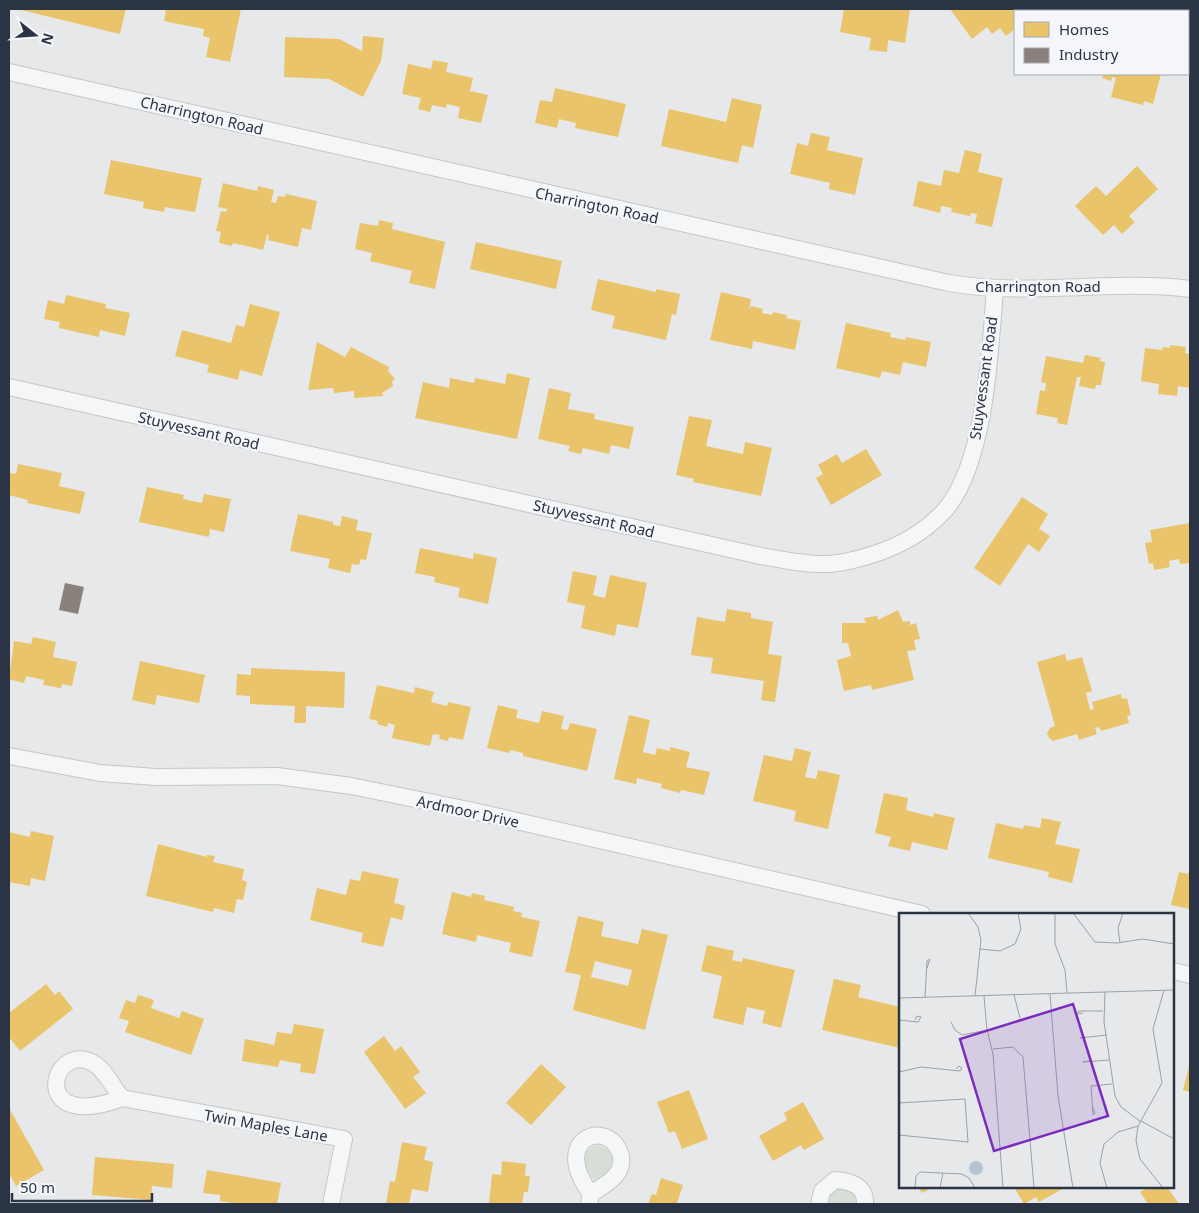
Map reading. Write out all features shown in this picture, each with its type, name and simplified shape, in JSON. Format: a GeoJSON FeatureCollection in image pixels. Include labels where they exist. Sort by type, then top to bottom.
{"type":"FeatureCollection","features":[{"type":"Feature","properties":{"kind":"street","name":"Charrington Road"},"geometry":{"type":"LineString","coordinates":[[9,72],[949,283],[994,289],[1115,286],[1190,290]]}},
{"type":"Feature","properties":{"kind":"street","name":"Stuyvessant Road"},"geometry":{"type":"LineString","coordinates":[[9,387],[756,555],[789,561],[829,564],[869,556],[896,546],[916,535],[942,513],[957,491],[973,451],[979,422],[991,332],[994,289]]}},
{"type":"Feature","properties":{"kind":"street","name":"Ardmoor Drive"},"geometry":{"type":"LineString","coordinates":[[9,756],[100,773],[156,777],[277,776],[351,786],[469,810],[918,913]]}},
{"type":"Feature","properties":{"kind":"street"},"geometry":{"type":"LineString","coordinates":[[1174,971],[1190,975]]}},
{"type":"Feature","properties":{"kind":"street","name":"Twin Maples Lane"},"geometry":{"type":"LineString","coordinates":[[122,1098],[344,1139],[331,1204]]}},
{"type":"Feature","properties":{"kind":"street"},"geometry":{"type":"LineString","coordinates":[[819,1204],[822,1191],[835,1180],[845,1180],[859,1186],[864,1193],[866,1204]]}},
{"type":"Feature","properties":{"kind":"shaded area"},"geometry":{"type":"Polygon","coordinates":[[[595,1145],[607,1148],[613,1159],[610,1171],[594,1180],[582,1163],[585,1152],[595,1145]]]}},
{"type":"Feature","properties":{"kind":"shaded area"},"geometry":{"type":"Polygon","coordinates":[[[837,1187],[851,1191],[858,1204],[826,1204],[827,1198],[837,1187]]]}},
{"type":"Feature","properties":{"kind":"building: Homes"},"geometry":{"type":"Polygon","coordinates":[[[17,9],[126,9],[120,34],[17,9]]]}},
{"type":"Feature","properties":{"kind":"building: Homes"},"geometry":{"type":"Polygon","coordinates":[[[166,9],[241,9],[230,62],[206,57],[210,38],[203,36],[204,29],[164,21],[166,9]]]}},
{"type":"Feature","properties":{"kind":"building: Homes"},"geometry":{"type":"Polygon","coordinates":[[[844,9],[910,9],[905,43],[888,40],[887,52],[869,50],[871,38],[840,32],[844,9]]]}},
{"type":"Feature","properties":{"kind":"building: Homes"},"geometry":{"type":"Polygon","coordinates":[[[950,9],[1035,10],[1014,10],[1014,30],[1006,36],[1000,28],[992,34],[987,27],[972,39],[950,9]]]}},
{"type":"Feature","properties":{"kind":"building: Homes"},"geometry":{"type":"Polygon","coordinates":[[[363,36],[384,38],[381,61],[363,97],[329,79],[284,77],[285,37],[339,39],[362,51],[363,36]]]}},
{"type":"Feature","properties":{"kind":"building: Homes"},"geometry":{"type":"Polygon","coordinates":[[[433,60],[448,63],[446,72],[473,78],[470,91],[488,95],[481,123],[458,118],[460,107],[447,104],[446,108],[432,105],[430,112],[418,109],[421,98],[402,94],[408,64],[431,69],[433,60]]]}},
{"type":"Feature","properties":{"kind":"building: Homes"},"geometry":{"type":"Polygon","coordinates":[[[1104,75],[1161,75],[1153,104],[1144,101],[1143,105],[1111,97],[1116,78],[1112,77],[1111,81],[1102,78],[1104,75]]]}},
{"type":"Feature","properties":{"kind":"building: Homes"},"geometry":{"type":"Polygon","coordinates":[[[555,88],[626,104],[618,137],[575,128],[576,123],[559,119],[557,128],[535,123],[540,100],[552,102],[555,88]]]}},
{"type":"Feature","properties":{"kind":"building: Homes"},"geometry":{"type":"Polygon","coordinates":[[[732,98],[762,105],[753,148],[742,145],[738,163],[661,146],[669,109],[726,122],[732,98]]]}},
{"type":"Feature","properties":{"kind":"building: Homes"},"geometry":{"type":"Polygon","coordinates":[[[811,133],[830,137],[827,150],[863,158],[855,195],[829,189],[830,183],[790,174],[797,143],[808,146],[811,133]]]}},
{"type":"Feature","properties":{"kind":"building: Homes"},"geometry":{"type":"Polygon","coordinates":[[[965,150],[982,154],[978,172],[1003,178],[992,227],[975,223],[977,214],[971,213],[970,216],[951,212],[952,208],[941,206],[940,213],[913,206],[918,181],[941,186],[944,170],[959,173],[965,150]]]}},
{"type":"Feature","properties":{"kind":"building: Homes"},"geometry":{"type":"Polygon","coordinates":[[[111,160],[202,178],[195,212],[165,207],[164,212],[143,208],[144,202],[104,194],[111,160]]]}},
{"type":"Feature","properties":{"kind":"building: Homes"},"geometry":{"type":"Polygon","coordinates":[[[1137,166],[1158,189],[1129,216],[1135,222],[1122,234],[1114,225],[1103,235],[1075,206],[1096,186],[1106,196],[1137,166]]]}},
{"type":"Feature","properties":{"kind":"building: Homes"},"geometry":{"type":"Polygon","coordinates":[[[223,183],[257,191],[258,186],[274,190],[271,202],[276,203],[278,196],[285,197],[286,194],[317,201],[311,230],[302,228],[298,247],[268,240],[269,235],[267,235],[263,250],[233,243],[232,246],[219,243],[221,232],[216,231],[221,211],[226,212],[227,209],[218,207],[223,183]]]}},
{"type":"Feature","properties":{"kind":"building: Homes"},"geometry":{"type":"Polygon","coordinates":[[[379,220],[393,223],[392,229],[445,242],[435,289],[409,283],[412,271],[370,261],[372,253],[355,249],[360,223],[378,226],[379,220]]]}},
{"type":"Feature","properties":{"kind":"building: Homes"},"geometry":{"type":"Polygon","coordinates":[[[476,242],[562,261],[556,289],[470,269],[476,242]]]}},
{"type":"Feature","properties":{"kind":"building: Homes"},"geometry":{"type":"Polygon","coordinates":[[[598,279],[656,292],[656,289],[680,294],[676,315],[672,314],[666,340],[612,328],[615,316],[591,310],[598,279]]]}},
{"type":"Feature","properties":{"kind":"building: Homes"},"geometry":{"type":"Polygon","coordinates":[[[721,292],[751,299],[749,310],[751,306],[763,309],[762,313],[772,315],[773,312],[787,315],[786,318],[801,321],[795,350],[753,341],[752,349],[710,340],[721,292]]]}},
{"type":"Feature","properties":{"kind":"building: Homes"},"geometry":{"type":"Polygon","coordinates":[[[66,295],[106,304],[105,308],[130,313],[125,336],[100,330],[99,337],[59,328],[60,322],[44,319],[48,300],[64,304],[66,295]]]}},
{"type":"Feature","properties":{"kind":"building: Homes"},"geometry":{"type":"Polygon","coordinates":[[[250,304],[280,312],[262,376],[240,370],[238,380],[207,372],[209,365],[175,356],[182,330],[231,343],[236,325],[244,327],[250,304]]]}},
{"type":"Feature","properties":{"kind":"building: Homes"},"geometry":{"type":"Polygon","coordinates":[[[846,323],[891,333],[890,337],[905,340],[906,337],[931,342],[926,367],[903,362],[900,375],[882,371],[880,378],[836,368],[846,323]]]}},
{"type":"Feature","properties":{"kind":"building: Homes"},"geometry":{"type":"Polygon","coordinates":[[[317,342],[345,357],[351,347],[389,367],[388,371],[395,379],[392,381],[393,386],[382,393],[383,396],[354,398],[354,391],[334,393],[333,388],[308,390],[317,342]]]}},
{"type":"Feature","properties":{"kind":"building: Homes"},"geometry":{"type":"Polygon","coordinates":[[[1170,345],[1186,347],[1185,353],[1190,354],[1190,388],[1178,386],[1177,396],[1158,394],[1159,384],[1141,381],[1145,348],[1162,350],[1163,347],[1170,348],[1170,345]]]}},
{"type":"Feature","properties":{"kind":"building: Homes"},"geometry":{"type":"Polygon","coordinates":[[[1085,355],[1101,358],[1100,361],[1105,362],[1101,385],[1096,385],[1095,389],[1079,386],[1081,377],[1077,377],[1067,425],[1057,423],[1058,418],[1036,414],[1040,390],[1045,391],[1046,383],[1041,382],[1046,356],[1083,363],[1085,355]]]}},
{"type":"Feature","properties":{"kind":"building: Homes"},"geometry":{"type":"Polygon","coordinates":[[[507,373],[530,378],[517,439],[415,418],[423,382],[449,388],[450,378],[474,383],[475,378],[505,384],[507,373]]]}},
{"type":"Feature","properties":{"kind":"building: Homes"},"geometry":{"type":"Polygon","coordinates":[[[549,388],[571,393],[568,409],[595,414],[594,419],[634,427],[629,449],[611,445],[609,454],[583,448],[581,454],[568,451],[570,446],[538,439],[549,388]]]}},
{"type":"Feature","properties":{"kind":"building: Homes"},"geometry":{"type":"Polygon","coordinates":[[[689,416],[712,420],[706,446],[743,454],[745,442],[772,448],[761,496],[693,482],[694,479],[676,475],[689,416]]]}},
{"type":"Feature","properties":{"kind":"building: Homes"},"geometry":{"type":"Polygon","coordinates":[[[866,449],[882,475],[831,505],[816,478],[823,474],[818,465],[837,454],[842,463],[866,449]]]}},
{"type":"Feature","properties":{"kind":"building: Homes"},"geometry":{"type":"Polygon","coordinates":[[[18,464],[62,473],[59,486],[85,492],[80,514],[27,503],[28,500],[9,495],[9,473],[16,474],[18,464]]]}},
{"type":"Feature","properties":{"kind":"building: Homes"},"geometry":{"type":"Polygon","coordinates":[[[147,487],[184,495],[183,499],[202,503],[204,494],[231,499],[224,532],[210,529],[209,537],[139,522],[147,487]]]}},
{"type":"Feature","properties":{"kind":"building: Homes"},"geometry":{"type":"Polygon","coordinates":[[[1022,497],[1048,514],[1039,529],[1050,536],[1039,552],[1028,544],[1000,586],[974,568],[1022,497]]]}},
{"type":"Feature","properties":{"kind":"building: Homes"},"geometry":{"type":"Polygon","coordinates":[[[298,514],[333,522],[333,525],[340,526],[342,516],[358,520],[356,530],[372,533],[366,560],[361,559],[359,565],[352,564],[350,573],[328,568],[330,559],[290,551],[298,514]]]}},
{"type":"Feature","properties":{"kind":"building: Homes"},"geometry":{"type":"Polygon","coordinates":[[[1190,523],[1190,563],[1180,564],[1179,559],[1169,561],[1170,567],[1154,570],[1153,563],[1149,564],[1145,543],[1152,542],[1150,530],[1190,523]]]}},
{"type":"Feature","properties":{"kind":"building: Homes"},"geometry":{"type":"Polygon","coordinates":[[[420,548],[473,559],[474,553],[497,558],[488,604],[458,597],[460,588],[434,582],[435,577],[415,573],[420,548]]]}},
{"type":"Feature","properties":{"kind":"building: Homes"},"geometry":{"type":"Polygon","coordinates":[[[573,571],[597,576],[593,595],[605,598],[610,575],[647,583],[638,628],[617,624],[615,636],[581,628],[585,606],[567,602],[573,571]]]}},
{"type":"Feature","properties":{"kind":"building: Homes"},"geometry":{"type":"Polygon","coordinates":[[[727,609],[751,613],[751,618],[773,622],[768,654],[782,656],[775,702],[761,700],[764,681],[711,673],[713,658],[691,655],[697,617],[725,622],[727,609]]]}},
{"type":"Feature","properties":{"kind":"building: Homes"},"geometry":{"type":"Polygon","coordinates":[[[898,610],[903,622],[910,621],[910,625],[916,623],[920,639],[914,640],[916,650],[907,651],[914,680],[872,690],[871,685],[844,691],[837,660],[851,656],[848,643],[842,643],[842,623],[866,623],[864,618],[877,616],[878,620],[898,610]]]}},
{"type":"Feature","properties":{"kind":"building: Homes"},"geometry":{"type":"Polygon","coordinates":[[[33,637],[56,642],[53,657],[77,662],[72,686],[62,684],[61,688],[43,685],[44,680],[26,676],[24,683],[9,679],[14,641],[31,644],[33,637]]]}},
{"type":"Feature","properties":{"kind":"building: Homes"},"geometry":{"type":"Polygon","coordinates":[[[1065,654],[1067,661],[1082,657],[1092,691],[1086,693],[1090,710],[1094,709],[1092,702],[1121,694],[1122,699],[1127,698],[1131,715],[1127,716],[1129,723],[1101,731],[1099,727],[1095,728],[1097,734],[1079,740],[1077,734],[1053,741],[1049,738],[1047,733],[1050,728],[1055,726],[1037,662],[1065,654]]]}},
{"type":"Feature","properties":{"kind":"building: Homes"},"geometry":{"type":"Polygon","coordinates":[[[140,661],[205,675],[199,703],[157,695],[155,705],[132,700],[140,661]]]}},
{"type":"Feature","properties":{"kind":"building: Homes"},"geometry":{"type":"Polygon","coordinates":[[[251,668],[345,672],[344,708],[306,706],[306,723],[294,723],[295,706],[250,704],[250,696],[236,695],[237,674],[251,675],[251,668]]]}},
{"type":"Feature","properties":{"kind":"building: Homes"},"geometry":{"type":"Polygon","coordinates":[[[377,685],[414,693],[415,687],[434,692],[431,702],[447,706],[448,702],[471,707],[463,740],[449,737],[448,741],[439,739],[440,735],[433,734],[430,746],[392,738],[395,725],[388,723],[387,727],[377,724],[378,721],[369,719],[377,685]]]}},
{"type":"Feature","properties":{"kind":"building: Homes"},"geometry":{"type":"Polygon","coordinates":[[[498,705],[518,710],[516,718],[539,723],[542,711],[564,716],[561,729],[568,730],[570,723],[597,729],[587,771],[523,756],[523,753],[510,750],[510,753],[487,748],[498,705]]]}},
{"type":"Feature","properties":{"kind":"building: Homes"},"geometry":{"type":"Polygon","coordinates":[[[629,715],[650,720],[643,752],[655,755],[657,748],[670,751],[670,747],[690,752],[686,767],[710,772],[704,795],[681,790],[680,793],[661,788],[662,784],[637,778],[636,784],[614,779],[629,715]]]}},
{"type":"Feature","properties":{"kind":"building: Homes"},"geometry":{"type":"Polygon","coordinates":[[[795,748],[811,752],[805,777],[816,779],[818,770],[840,775],[828,829],[794,821],[796,811],[753,801],[764,755],[792,761],[795,748]]]}},
{"type":"Feature","properties":{"kind":"building: Homes"},"geometry":{"type":"Polygon","coordinates":[[[884,793],[908,798],[906,810],[933,817],[934,813],[955,818],[947,850],[912,842],[910,851],[888,846],[891,837],[875,833],[884,793]]]}},
{"type":"Feature","properties":{"kind":"building: Homes"},"geometry":{"type":"Polygon","coordinates":[[[1042,818],[1061,822],[1055,844],[1080,849],[1072,883],[1048,877],[1049,872],[988,858],[996,823],[1023,829],[1024,825],[1040,828],[1042,818]]]}},
{"type":"Feature","properties":{"kind":"building: Homes"},"geometry":{"type":"Polygon","coordinates":[[[31,831],[54,836],[45,881],[31,878],[30,886],[9,882],[9,832],[30,837],[31,831]]]}},
{"type":"Feature","properties":{"kind":"building: Homes"},"geometry":{"type":"Polygon","coordinates":[[[158,844],[207,857],[207,855],[215,856],[213,862],[244,869],[242,880],[247,882],[243,900],[237,899],[234,913],[214,908],[213,912],[146,896],[158,844]]]}},
{"type":"Feature","properties":{"kind":"building: Homes"},"geometry":{"type":"Polygon","coordinates":[[[1190,869],[1190,909],[1171,905],[1179,872],[1188,874],[1190,869]]]}},
{"type":"Feature","properties":{"kind":"building: Homes"},"geometry":{"type":"Polygon","coordinates":[[[362,871],[399,879],[394,903],[405,906],[402,920],[391,917],[383,947],[361,942],[363,933],[310,920],[317,888],[346,895],[350,879],[360,881],[362,871]]]}},
{"type":"Feature","properties":{"kind":"building: Homes"},"geometry":{"type":"Polygon","coordinates":[[[452,892],[471,897],[472,893],[485,896],[484,900],[514,907],[513,911],[522,913],[521,917],[540,921],[532,957],[509,952],[511,943],[477,935],[476,942],[442,934],[452,892]]]}},
{"type":"Feature","properties":{"kind":"building: Homes"},"geometry":{"type":"Polygon","coordinates":[[[578,916],[604,922],[601,936],[638,944],[642,929],[668,935],[645,1030],[573,1010],[581,975],[565,972],[578,916]],[[595,961],[591,977],[628,986],[632,970],[595,961]]]}},
{"type":"Feature","properties":{"kind":"building: Homes"},"geometry":{"type":"Polygon","coordinates":[[[707,945],[734,951],[732,960],[742,962],[743,958],[795,970],[781,1028],[762,1023],[765,1011],[747,1007],[743,1025],[713,1018],[722,976],[701,971],[707,945]]]}},
{"type":"Feature","properties":{"kind":"building: Homes"},"geometry":{"type":"Polygon","coordinates":[[[834,979],[861,985],[858,997],[899,1007],[899,1048],[822,1030],[834,979]]]}},
{"type":"Feature","properties":{"kind":"building: Homes"},"geometry":{"type":"Polygon","coordinates":[[[46,984],[55,995],[59,991],[73,1009],[20,1051],[9,1037],[9,1013],[46,984]]]}},
{"type":"Feature","properties":{"kind":"building: Homes"},"geometry":{"type":"Polygon","coordinates":[[[138,995],[154,1000],[151,1008],[179,1018],[182,1011],[204,1019],[191,1055],[125,1032],[129,1021],[119,1018],[126,1000],[135,1003],[138,995]]]}},
{"type":"Feature","properties":{"kind":"building: Homes"},"geometry":{"type":"Polygon","coordinates":[[[294,1024],[324,1029],[315,1074],[300,1072],[301,1064],[280,1060],[278,1067],[242,1061],[245,1039],[274,1045],[277,1032],[292,1034],[294,1024]]]}},
{"type":"Feature","properties":{"kind":"building: Homes"},"geometry":{"type":"Polygon","coordinates":[[[384,1036],[395,1051],[401,1046],[420,1072],[413,1077],[426,1093],[405,1109],[364,1052],[384,1036]]]}},
{"type":"Feature","properties":{"kind":"building: Homes"},"geometry":{"type":"Polygon","coordinates":[[[1190,1062],[1190,1092],[1183,1090],[1190,1062]]]}},
{"type":"Feature","properties":{"kind":"building: Homes"},"geometry":{"type":"Polygon","coordinates":[[[541,1064],[566,1087],[531,1125],[506,1103],[541,1064]]]}},
{"type":"Feature","properties":{"kind":"building: Homes"},"geometry":{"type":"Polygon","coordinates":[[[689,1090],[708,1139],[682,1149],[675,1131],[669,1133],[657,1102],[689,1090]]]}},
{"type":"Feature","properties":{"kind":"building: Homes"},"geometry":{"type":"Polygon","coordinates":[[[803,1102],[824,1139],[804,1150],[801,1145],[773,1161],[759,1136],[787,1120],[784,1113],[803,1102]]]}},
{"type":"Feature","properties":{"kind":"building: Homes"},"geometry":{"type":"Polygon","coordinates":[[[9,1108],[44,1170],[16,1186],[9,1173],[9,1108]]]}},
{"type":"Feature","properties":{"kind":"building: Homes"},"geometry":{"type":"Polygon","coordinates":[[[402,1142],[427,1147],[424,1160],[433,1162],[428,1192],[412,1189],[409,1204],[386,1204],[390,1181],[395,1182],[402,1142]]]}},
{"type":"Feature","properties":{"kind":"building: Homes"},"geometry":{"type":"Polygon","coordinates":[[[95,1157],[174,1164],[172,1188],[152,1186],[151,1200],[92,1195],[95,1157]]]}},
{"type":"Feature","properties":{"kind":"building: Homes"},"geometry":{"type":"Polygon","coordinates":[[[502,1161],[526,1164],[525,1176],[530,1176],[528,1192],[524,1192],[522,1204],[489,1204],[492,1174],[501,1175],[502,1161]]]}},
{"type":"Feature","properties":{"kind":"building: Homes"},"geometry":{"type":"Polygon","coordinates":[[[207,1170],[281,1183],[277,1204],[238,1204],[220,1201],[220,1195],[203,1193],[207,1170]]]}},
{"type":"Feature","properties":{"kind":"building: Homes"},"geometry":{"type":"Polygon","coordinates":[[[661,1178],[683,1185],[677,1203],[681,1204],[648,1204],[652,1194],[656,1195],[661,1178]]]}},
{"type":"Feature","properties":{"kind":"building: Homes"},"geometry":{"type":"Polygon","coordinates":[[[919,1188],[932,1188],[922,1193],[919,1188]]]}},
{"type":"Feature","properties":{"kind":"building: Homes"},"geometry":{"type":"Polygon","coordinates":[[[1015,1188],[1064,1188],[1039,1202],[1036,1197],[1024,1204],[1015,1188]]]}},
{"type":"Feature","properties":{"kind":"building: Homes"},"geometry":{"type":"Polygon","coordinates":[[[1147,1188],[1168,1188],[1179,1204],[1148,1204],[1140,1192],[1147,1188]]]}},
{"type":"Feature","properties":{"kind":"building: Industry"},"geometry":{"type":"Polygon","coordinates":[[[65,583],[84,587],[78,614],[59,610],[65,583]]]}}]}
